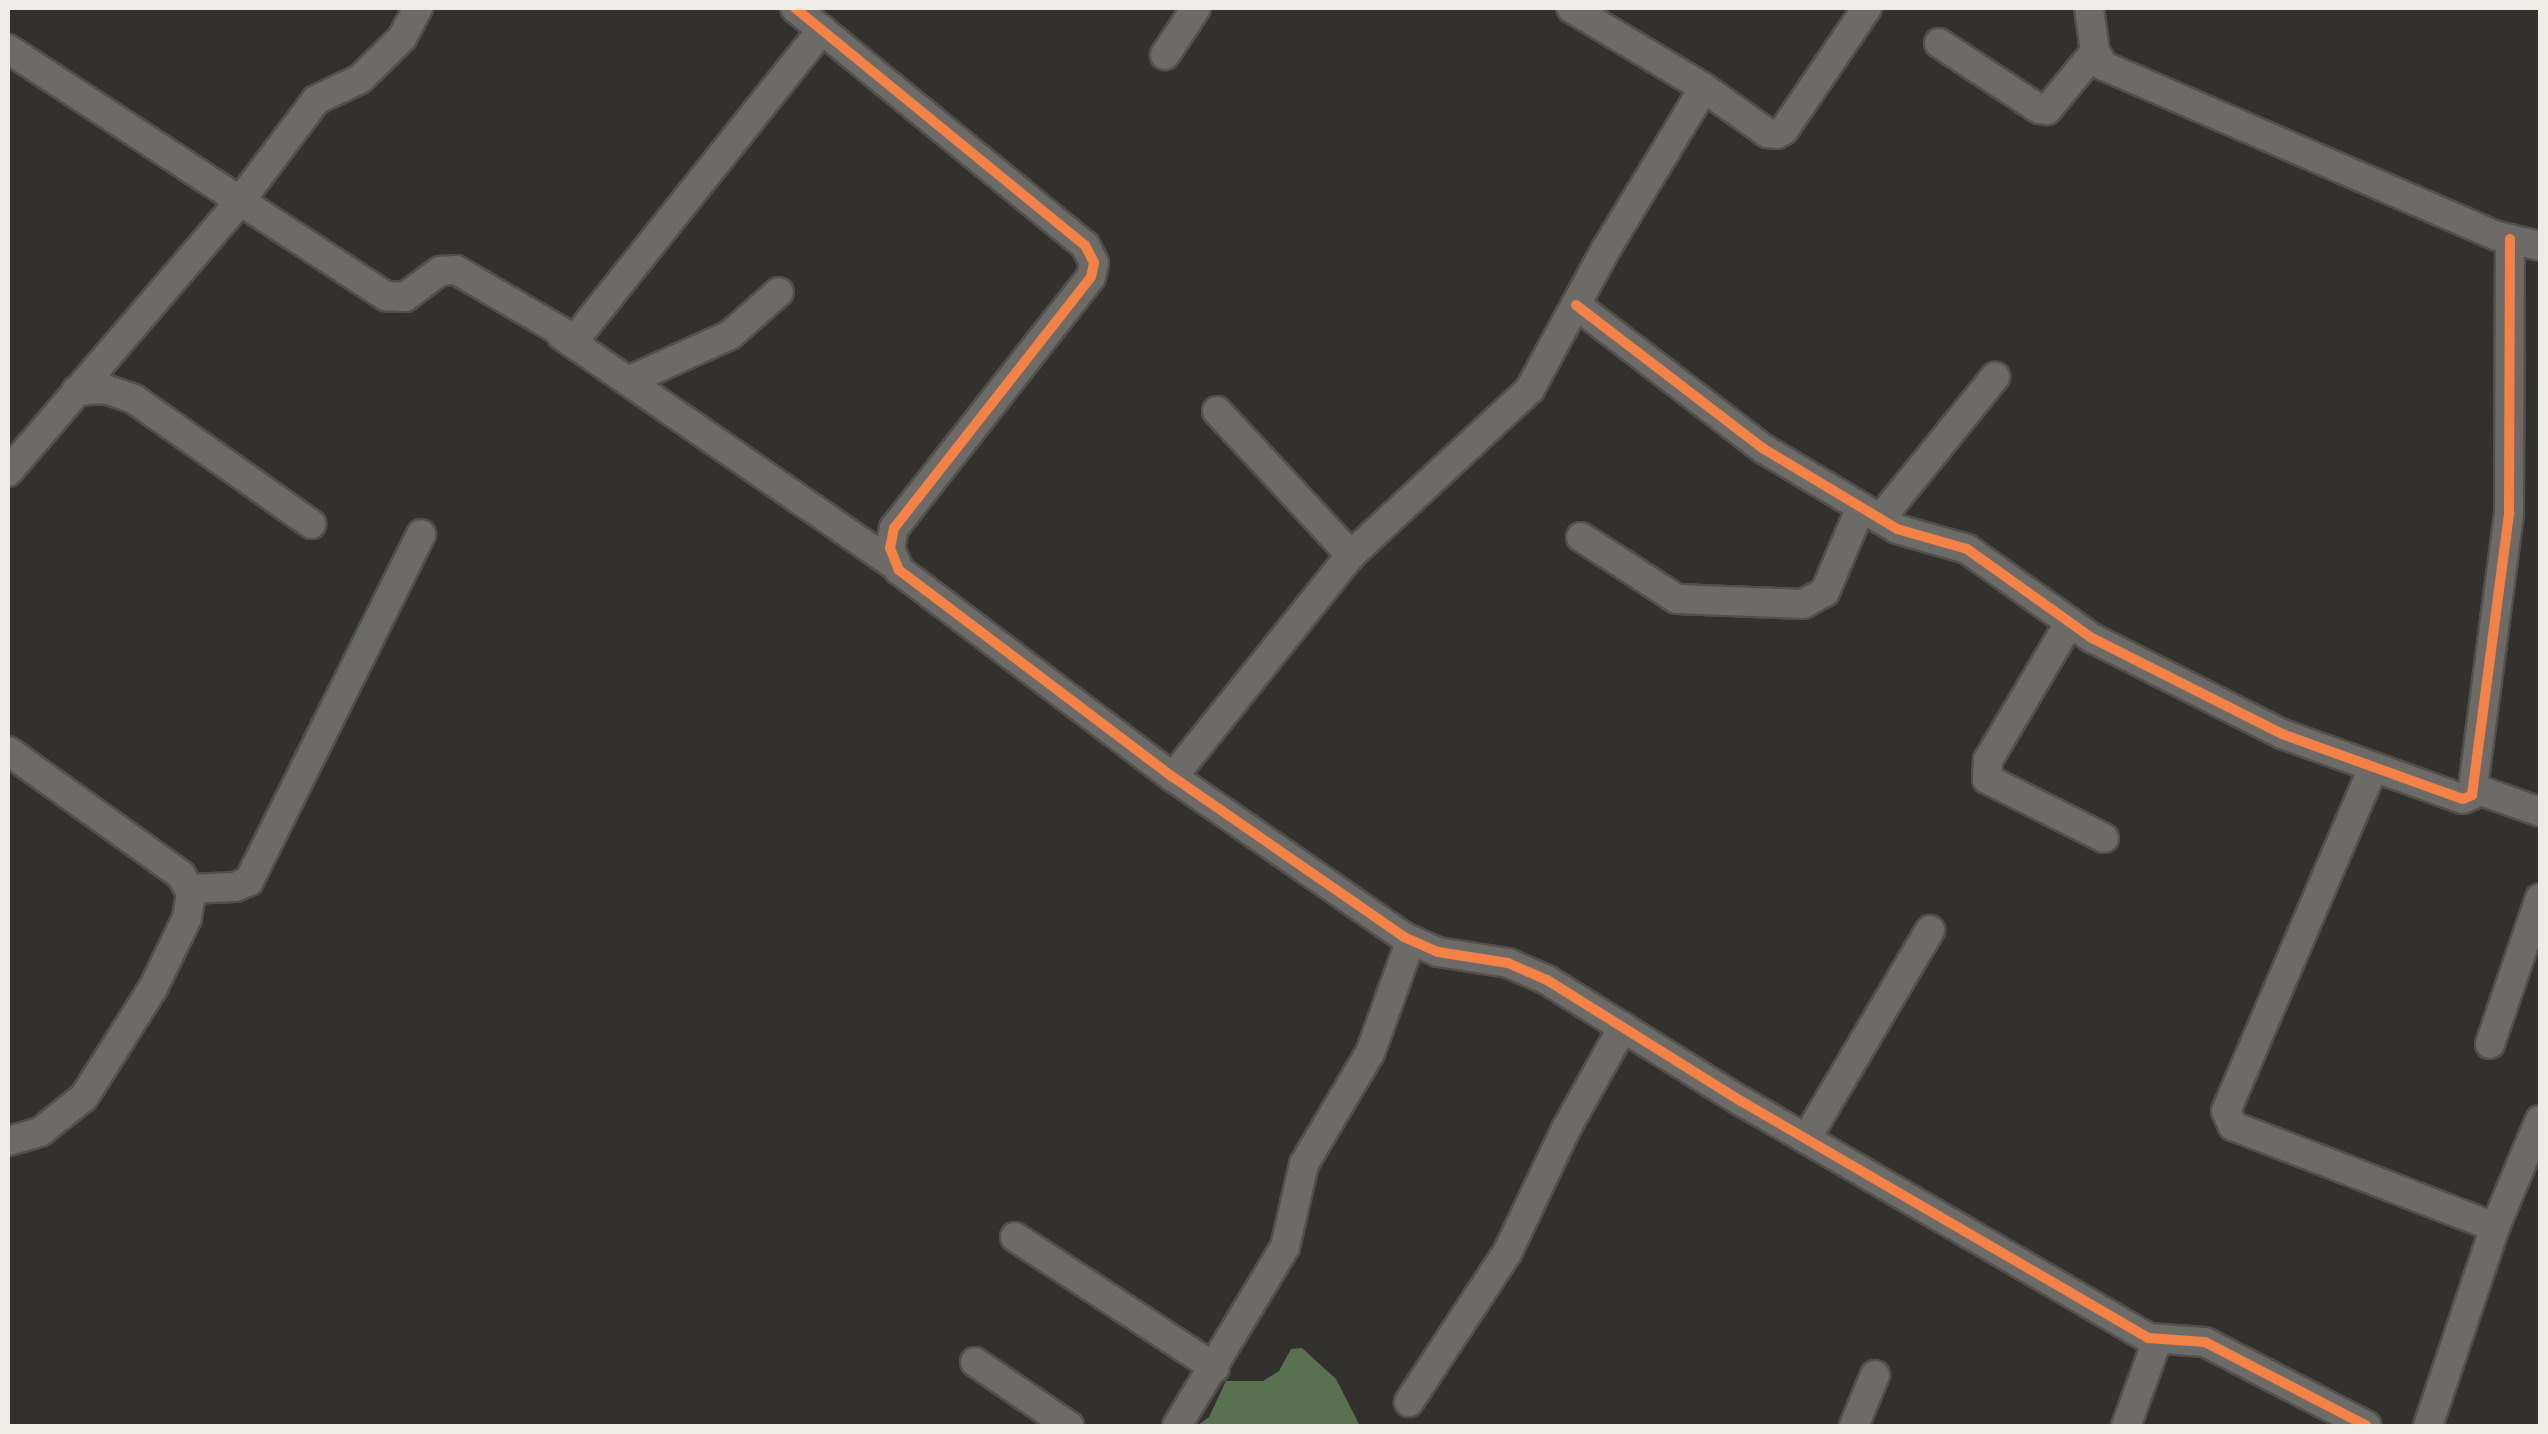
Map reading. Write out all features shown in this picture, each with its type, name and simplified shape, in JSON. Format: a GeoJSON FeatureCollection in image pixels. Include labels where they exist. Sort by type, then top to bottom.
{"type":"FeatureCollection","features":[{"type":"Feature","properties":{"kind":"street"},"geometry":{"type":"LineString","coordinates":[[8,472],[240,200],[316,100],[360,79],[402,38],[418,8]]}},
{"type":"Feature","properties":{"kind":"street"},"geometry":{"type":"LineString","coordinates":[[795,8],[1084,244],[1094,263],[1091,277],[894,528],[890,548],[895,564]]}},
{"type":"Feature","properties":{"kind":"street"},"geometry":{"type":"LineString","coordinates":[[1165,55],[1196,8]]}},
{"type":"Feature","properties":{"kind":"street"},"geometry":{"type":"LineString","coordinates":[[1571,8],[1704,88],[1767,133],[1777,134],[1784,130],[1868,8]]}},
{"type":"Feature","properties":{"kind":"street"},"geometry":{"type":"LineString","coordinates":[[2089,8],[2095,52],[2104,66],[2330,167],[2510,240],[2540,246]]}},
{"type":"Feature","properties":{"kind":"street"},"geometry":{"type":"LineString","coordinates":[[561,335],[580,333],[822,30]]}},
{"type":"Feature","properties":{"kind":"street"},"geometry":{"type":"LineString","coordinates":[[1938,43],[2039,109],[2047,110],[2095,52]]}},
{"type":"Feature","properties":{"kind":"street"},"geometry":{"type":"LineString","coordinates":[[8,49],[386,296],[405,297],[440,271],[456,270],[561,335],[895,564],[1173,777],[1411,940],[1438,952],[1529,971],[1806,1140],[2157,1341],[2205,1342],[2367,1426]]}},
{"type":"Feature","properties":{"kind":"street"},"geometry":{"type":"LineString","coordinates":[[1173,777],[1351,555],[1530,388],[1704,88]]}},
{"type":"Feature","properties":{"kind":"street"},"geometry":{"type":"LineString","coordinates":[[1576,306],[1764,449],[1897,529],[1966,549],[2092,638],[2282,734],[2463,798],[2472,795],[2510,513],[2510,240]]}},
{"type":"Feature","properties":{"kind":"street"},"geometry":{"type":"LineString","coordinates":[[628,381],[730,335],[779,292]]}},
{"type":"Feature","properties":{"kind":"street"},"geometry":{"type":"LineString","coordinates":[[1582,537],[1676,599],[1813,603],[1825,592],[1871,513],[1995,377]]}},
{"type":"Feature","properties":{"kind":"street"},"geometry":{"type":"LineString","coordinates":[[76,390],[105,390],[134,399],[311,524]]}},
{"type":"Feature","properties":{"kind":"street"},"geometry":{"type":"LineString","coordinates":[[1216,411],[1351,555]]}},
{"type":"Feature","properties":{"kind":"street"},"geometry":{"type":"LineString","coordinates":[[189,888],[236,888],[248,881],[421,534]]}},
{"type":"Feature","properties":{"kind":"street"},"geometry":{"type":"LineString","coordinates":[[2070,622],[1988,760],[1987,779],[2104,838]]}},
{"type":"Feature","properties":{"kind":"street"},"geometry":{"type":"LineString","coordinates":[[8,751],[181,875],[189,888],[187,918],[153,988],[84,1097],[60,1120],[8,1141]]}},
{"type":"Feature","properties":{"kind":"street"},"geometry":{"type":"LineString","coordinates":[[2373,768],[2226,1111],[2233,1126],[2495,1227]]}},
{"type":"Feature","properties":{"kind":"street"},"geometry":{"type":"LineString","coordinates":[[2473,788],[2540,812]]}},
{"type":"Feature","properties":{"kind":"street"},"geometry":{"type":"LineString","coordinates":[[2490,1044],[2540,898]]}},
{"type":"Feature","properties":{"kind":"street"},"geometry":{"type":"LineString","coordinates":[[1806,1140],[1930,930]]}},
{"type":"Feature","properties":{"kind":"street"},"geometry":{"type":"LineString","coordinates":[[1177,1426],[1285,1247],[1304,1164],[1380,1031],[1411,940]]}},
{"type":"Feature","properties":{"kind":"street"},"geometry":{"type":"LineString","coordinates":[[1409,1402],[1508,1251],[1566,1128],[1623,1027]]}},
{"type":"Feature","properties":{"kind":"street"},"geometry":{"type":"LineString","coordinates":[[2428,1426],[2495,1227],[2540,1120]]}},
{"type":"Feature","properties":{"kind":"street"},"geometry":{"type":"LineString","coordinates":[[1015,1237],[1215,1368]]}},
{"type":"Feature","properties":{"kind":"street"},"geometry":{"type":"LineString","coordinates":[[2126,1426],[2157,1341]]}},
{"type":"Feature","properties":{"kind":"street"},"geometry":{"type":"LineString","coordinates":[[975,1362],[1069,1426]]}},
{"type":"Feature","properties":{"kind":"street"},"geometry":{"type":"LineString","coordinates":[[1854,1426],[1875,1375]]}},
{"type":"Feature","properties":{"kind":"shaded area"},"geometry":{"type":"Polygon","coordinates":[[[1302,1348],[1336,1379],[1360,1426],[1197,1426],[1209,1417],[1226,1381],[1263,1381],[1279,1371],[1291,1349],[1302,1348]]]}},
{"type":"Feature","properties":{"kind":"cycle path"},"geometry":{"type":"LineString","coordinates":[[795,8],[1085,245],[1094,263],[1091,277],[894,528],[890,548],[899,570],[1173,777],[1404,937],[1438,952],[1508,963],[1547,980],[1741,1101],[2148,1338],[2205,1342],[2367,1426]]}},
{"type":"Feature","properties":{"kind":"cycle path"},"geometry":{"type":"LineString","coordinates":[[1576,305],[1764,449],[1897,529],[1967,549],[2092,638],[2282,734],[2463,799],[2472,795],[2509,513],[2510,239]]}}]}
